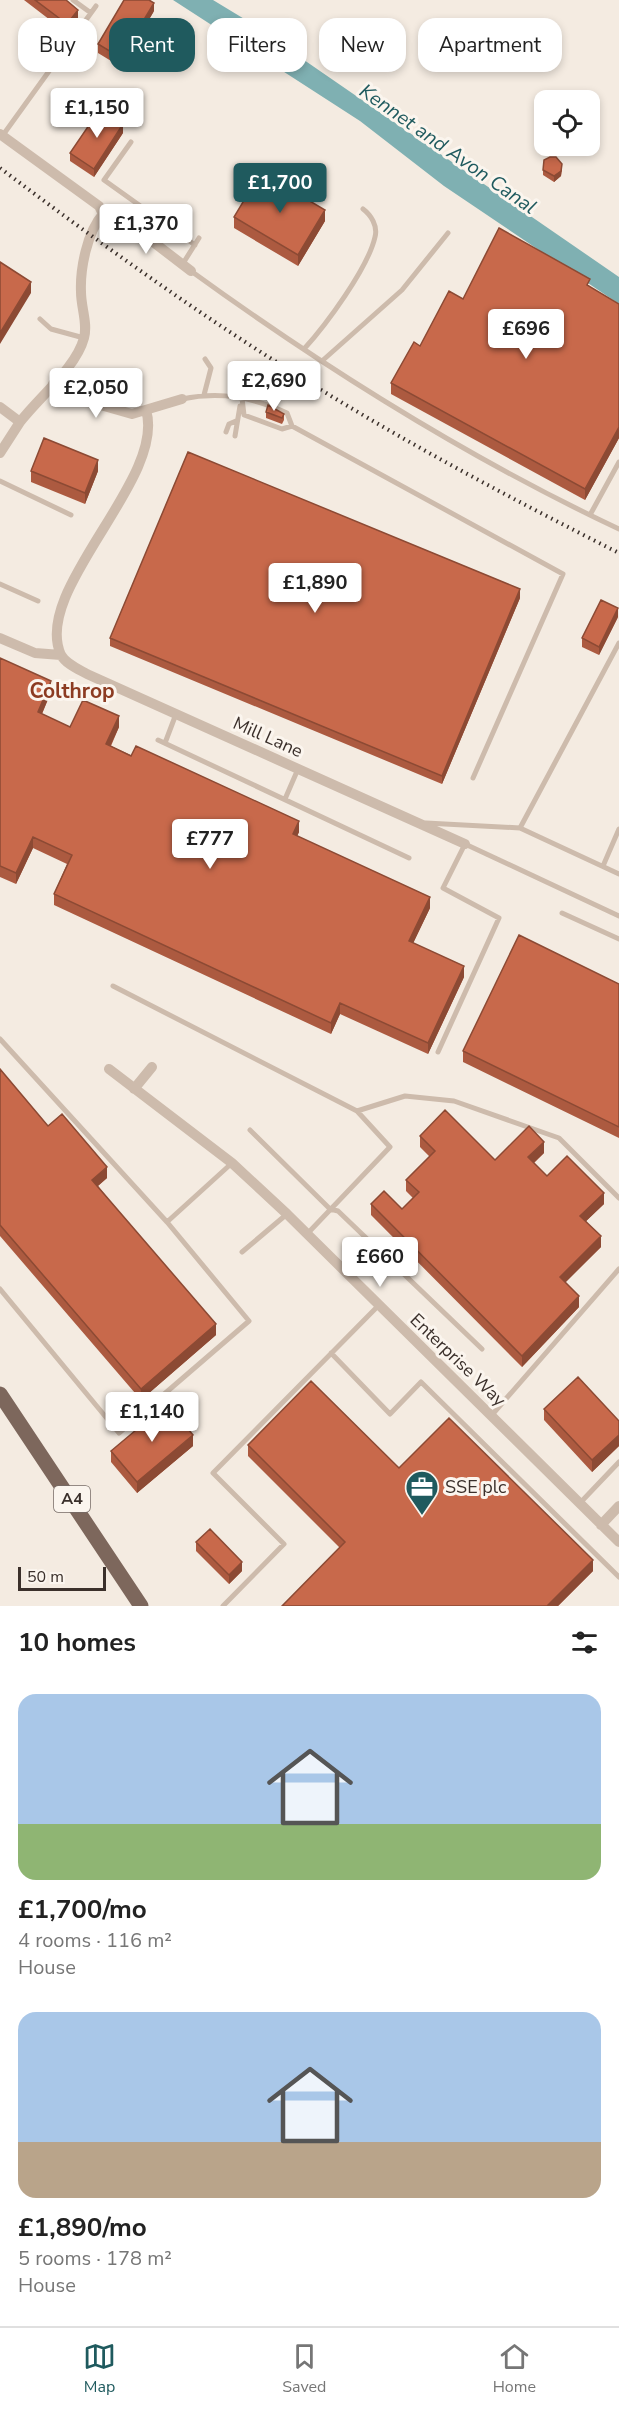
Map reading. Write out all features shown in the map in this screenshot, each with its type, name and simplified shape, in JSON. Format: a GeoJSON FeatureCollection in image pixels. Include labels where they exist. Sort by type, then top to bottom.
{"type":"FeatureCollection","features":[{"type":"Feature","properties":{"kind":"main road","name":"A4"},"geometry":{"type":"LineString","coordinates":[[0,1394],[141,1606]]}},
{"type":"Feature","properties":{"kind":"street"},"geometry":{"type":"LineString","coordinates":[[1,134],[99,206],[103,214]]}},
{"type":"Feature","properties":{"kind":"street"},"geometry":{"type":"LineString","coordinates":[[0,453],[20,422],[75,357],[84,338],[81,280],[94,228],[103,214],[108,212],[118,215],[187,268]]}},
{"type":"Feature","properties":{"kind":"street"},"geometry":{"type":"LineString","coordinates":[[52,384],[117,411],[132,414],[182,399]]}},
{"type":"Feature","properties":{"kind":"street"},"geometry":{"type":"LineString","coordinates":[[0,407],[20,422]]}},
{"type":"Feature","properties":{"kind":"street"},"geometry":{"type":"LineString","coordinates":[[61,655],[58,634],[64,606],[78,571],[125,492],[149,440],[150,423],[146,410]]}},
{"type":"Feature","properties":{"kind":"street","name":"Mill Lane"},"geometry":{"type":"LineString","coordinates":[[0,638],[35,653],[61,655],[65,661],[87,674],[465,844]]}},
{"type":"Feature","properties":{"kind":"street"},"geometry":{"type":"LineString","coordinates":[[134,1089],[152,1067]]}},
{"type":"Feature","properties":{"kind":"street","name":"Enterprise Way"},"geometry":{"type":"LineString","coordinates":[[109,1069],[232,1163],[287,1214],[619,1542]]}},
{"type":"Feature","properties":{"kind":"street"},"geometry":{"type":"LineString","coordinates":[[601,1525],[619,1506]]}},
{"type":"Feature","properties":{"kind":"lane"},"geometry":{"type":"LineString","coordinates":[[73,0],[91,14]]}},
{"type":"Feature","properties":{"kind":"lane"},"geometry":{"type":"LineString","coordinates":[[1,134],[96,6]]}},
{"type":"Feature","properties":{"kind":"lane"},"geometry":{"type":"LineString","coordinates":[[131,142],[104,180],[195,245]]}},
{"type":"Feature","properties":{"kind":"lane"},"geometry":{"type":"LineString","coordinates":[[304,349],[330,321],[370,251],[376,234],[371,215],[363,209]]}},
{"type":"Feature","properties":{"kind":"lane"},"geometry":{"type":"LineString","coordinates":[[322,361],[402,290],[448,233]]}},
{"type":"Feature","properties":{"kind":"lane"},"geometry":{"type":"LineString","coordinates":[[200,238],[195,245],[187,268],[393,408],[619,529]]}},
{"type":"Feature","properties":{"kind":"lane"},"geometry":{"type":"LineString","coordinates":[[40,319],[51,329],[84,338]]}},
{"type":"Feature","properties":{"kind":"lane"},"geometry":{"type":"LineString","coordinates":[[204,394],[211,368],[206,359]]}},
{"type":"Feature","properties":{"kind":"lane"},"geometry":{"type":"LineString","coordinates":[[182,399],[204,394],[254,398],[286,413],[292,426],[563,574],[474,778]]}},
{"type":"Feature","properties":{"kind":"lane"},"geometry":{"type":"LineString","coordinates":[[235,436],[242,398]]}},
{"type":"Feature","properties":{"kind":"lane"},"geometry":{"type":"LineString","coordinates":[[242,398],[244,415],[282,429],[292,426]]}},
{"type":"Feature","properties":{"kind":"lane"},"geometry":{"type":"LineString","coordinates":[[226,432],[229,424],[236,421]]}},
{"type":"Feature","properties":{"kind":"lane"},"geometry":{"type":"LineString","coordinates":[[590,515],[619,462]]}},
{"type":"Feature","properties":{"kind":"lane"},"geometry":{"type":"LineString","coordinates":[[0,481],[70,515]]}},
{"type":"Feature","properties":{"kind":"lane"},"geometry":{"type":"LineString","coordinates":[[0,584],[38,601]]}},
{"type":"Feature","properties":{"kind":"lane"},"geometry":{"type":"LineString","coordinates":[[520,828],[619,643]]}},
{"type":"Feature","properties":{"kind":"lane"},"geometry":{"type":"LineString","coordinates":[[165,743],[176,714]]}},
{"type":"Feature","properties":{"kind":"lane"},"geometry":{"type":"LineString","coordinates":[[158,740],[409,858]]}},
{"type":"Feature","properties":{"kind":"lane"},"geometry":{"type":"LineString","coordinates":[[285,799],[298,769]]}},
{"type":"Feature","properties":{"kind":"lane"},"geometry":{"type":"LineString","coordinates":[[417,823],[520,828],[619,874]]}},
{"type":"Feature","properties":{"kind":"lane"},"geometry":{"type":"LineString","coordinates":[[603,866],[619,829]]}},
{"type":"Feature","properties":{"kind":"lane"},"geometry":{"type":"LineString","coordinates":[[438,1052],[499,918],[443,888],[465,844],[619,916]]}},
{"type":"Feature","properties":{"kind":"lane"},"geometry":{"type":"LineString","coordinates":[[562,913],[619,939]]}},
{"type":"Feature","properties":{"kind":"lane"},"geometry":{"type":"LineString","coordinates":[[113,986],[357,1111],[390,1147],[307,1235]]}},
{"type":"Feature","properties":{"kind":"lane"},"geometry":{"type":"LineString","coordinates":[[0,1039],[167,1222],[249,1321],[119,1432],[0,1289]]}},
{"type":"Feature","properties":{"kind":"lane"},"geometry":{"type":"LineString","coordinates":[[357,1111],[405,1096],[454,1101],[559,1138],[619,1198]]}},
{"type":"Feature","properties":{"kind":"lane"},"geometry":{"type":"LineString","coordinates":[[250,1130],[330,1209],[338,1211],[482,1348]]}},
{"type":"Feature","properties":{"kind":"lane"},"geometry":{"type":"LineString","coordinates":[[167,1222],[232,1163]]}},
{"type":"Feature","properties":{"kind":"lane"},"geometry":{"type":"LineString","coordinates":[[242,1252],[287,1214]]}},
{"type":"Feature","properties":{"kind":"lane"},"geometry":{"type":"LineString","coordinates":[[491,1416],[619,1269]]}},
{"type":"Feature","properties":{"kind":"lane"},"geometry":{"type":"LineString","coordinates":[[223,1606],[284,1545],[213,1473],[378,1306]]}},
{"type":"Feature","properties":{"kind":"lane"},"geometry":{"type":"LineString","coordinates":[[331,1353],[390,1414],[421,1382],[619,1577]]}},
{"type":"Feature","properties":{"kind":"lane"},"geometry":{"type":"LineString","coordinates":[[580,1503],[619,1462]]}},
{"type":"Feature","properties":{"kind":"water"},"geometry":{"type":"Polygon","coordinates":[[[173,0],[213,0],[243,18],[207,18],[207,22],[173,0]]]}},
{"type":"Feature","properties":{"kind":"water"},"geometry":{"type":"Polygon","coordinates":[[[307,62],[619,277],[619,304],[444,186],[360,121],[284,72],[307,72],[307,62]]]}},
{"type":"Feature","properties":{"kind":"building"},"geometry":{"type":"Polygon","coordinates":[[[35,0],[66,0],[78,10],[72,18],[59,18],[35,0]]]}},
{"type":"Feature","properties":{"kind":"building"},"geometry":{"type":"Polygon","coordinates":[[[124,0],[149,0],[154,3],[145,18],[113,18],[124,0]]]}},
{"type":"Feature","properties":{"kind":"building"},"geometry":{"type":"Polygon","coordinates":[[[109,25],[109,51],[98,44],[109,25]]]}},
{"type":"Feature","properties":{"kind":"building"},"geometry":{"type":"Polygon","coordinates":[[[100,109],[123,124],[94,169],[70,153],[100,109]]]}},
{"type":"Feature","properties":{"kind":"building"},"geometry":{"type":"Polygon","coordinates":[[[556,157],[562,164],[561,171],[554,176],[543,170],[544,160],[556,157]]]}},
{"type":"Feature","properties":{"kind":"building"},"geometry":{"type":"Polygon","coordinates":[[[261,172],[325,210],[298,255],[234,217],[261,172]]]}},
{"type":"Feature","properties":{"kind":"building"},"geometry":{"type":"Polygon","coordinates":[[[499,228],[590,279],[587,285],[619,304],[619,427],[585,489],[391,383],[414,342],[420,346],[449,291],[463,299],[499,228]]]}},
{"type":"Feature","properties":{"kind":"building"},"geometry":{"type":"Polygon","coordinates":[[[0,262],[31,282],[0,333],[0,262]]]}},
{"type":"Feature","properties":{"kind":"building"},"geometry":{"type":"Polygon","coordinates":[[[268,405],[284,414],[282,418],[266,412],[268,405]]]}},
{"type":"Feature","properties":{"kind":"building"},"geometry":{"type":"Polygon","coordinates":[[[44,438],[98,460],[85,493],[31,471],[44,438]]]}},
{"type":"Feature","properties":{"kind":"building"},"geometry":{"type":"Polygon","coordinates":[[[188,452],[520,589],[442,776],[110,638],[188,452]]]}},
{"type":"Feature","properties":{"kind":"building"},"geometry":{"type":"Polygon","coordinates":[[[601,600],[618,608],[599,647],[582,638],[601,600]]]}},
{"type":"Feature","properties":{"kind":"building"},"geometry":{"type":"Polygon","coordinates":[[[0,658],[51,681],[38,712],[70,727],[83,700],[119,716],[106,744],[131,756],[136,746],[299,821],[293,834],[430,897],[409,941],[464,966],[428,1043],[340,1003],[331,1023],[54,894],[72,855],[33,837],[16,873],[0,866],[0,658]]]}},
{"type":"Feature","properties":{"kind":"building"},"geometry":{"type":"Polygon","coordinates":[[[519,935],[619,984],[619,1127],[463,1051],[519,935]]]}},
{"type":"Feature","properties":{"kind":"building"},"geometry":{"type":"Polygon","coordinates":[[[0,1069],[48,1126],[62,1114],[107,1167],[92,1180],[216,1324],[141,1389],[0,1225],[0,1069]]]}},
{"type":"Feature","properties":{"kind":"building"},"geometry":{"type":"Polygon","coordinates":[[[445,1110],[495,1160],[529,1126],[544,1142],[528,1157],[547,1176],[567,1156],[604,1193],[580,1216],[601,1236],[560,1277],[579,1296],[522,1356],[371,1204],[384,1191],[402,1209],[419,1192],[406,1180],[435,1151],[420,1136],[445,1110]]]}},
{"type":"Feature","properties":{"kind":"building"},"geometry":{"type":"Polygon","coordinates":[[[578,1377],[619,1421],[619,1435],[592,1460],[544,1409],[578,1377]]]}},
{"type":"Feature","properties":{"kind":"building","name":"SSE plc"},"geometry":{"type":"Polygon","coordinates":[[[311,1381],[399,1468],[449,1418],[593,1560],[547,1606],[282,1606],[345,1542],[248,1445],[311,1381]]]}},
{"type":"Feature","properties":{"kind":"building"},"geometry":{"type":"Polygon","coordinates":[[[167,1404],[193,1435],[137,1482],[111,1451],[167,1404]]]}},
{"type":"Feature","properties":{"kind":"building"},"geometry":{"type":"Polygon","coordinates":[[[210,1529],[242,1562],[229,1575],[196,1542],[210,1529]]]}},
{"type":"Feature","properties":{"kind":"railway"},"geometry":{"type":"LineString","coordinates":[[0,168],[177,296],[326,393],[450,465],[619,553]]}},
{"type":"Feature","properties":{"kind":"place","name":"SSE plc"},"geometry":{"type":"Point","coordinates":[422,1516]}},
{"type":"Feature","properties":{"kind":"district","name":"Colthrop"},"geometry":{"type":"Point","coordinates":[72,691]}},
{"type":"Feature","properties":{"kind":"water label","name":"Kennet and Avon Canal"},"geometry":{"type":"Point","coordinates":[448,149]}}]}
